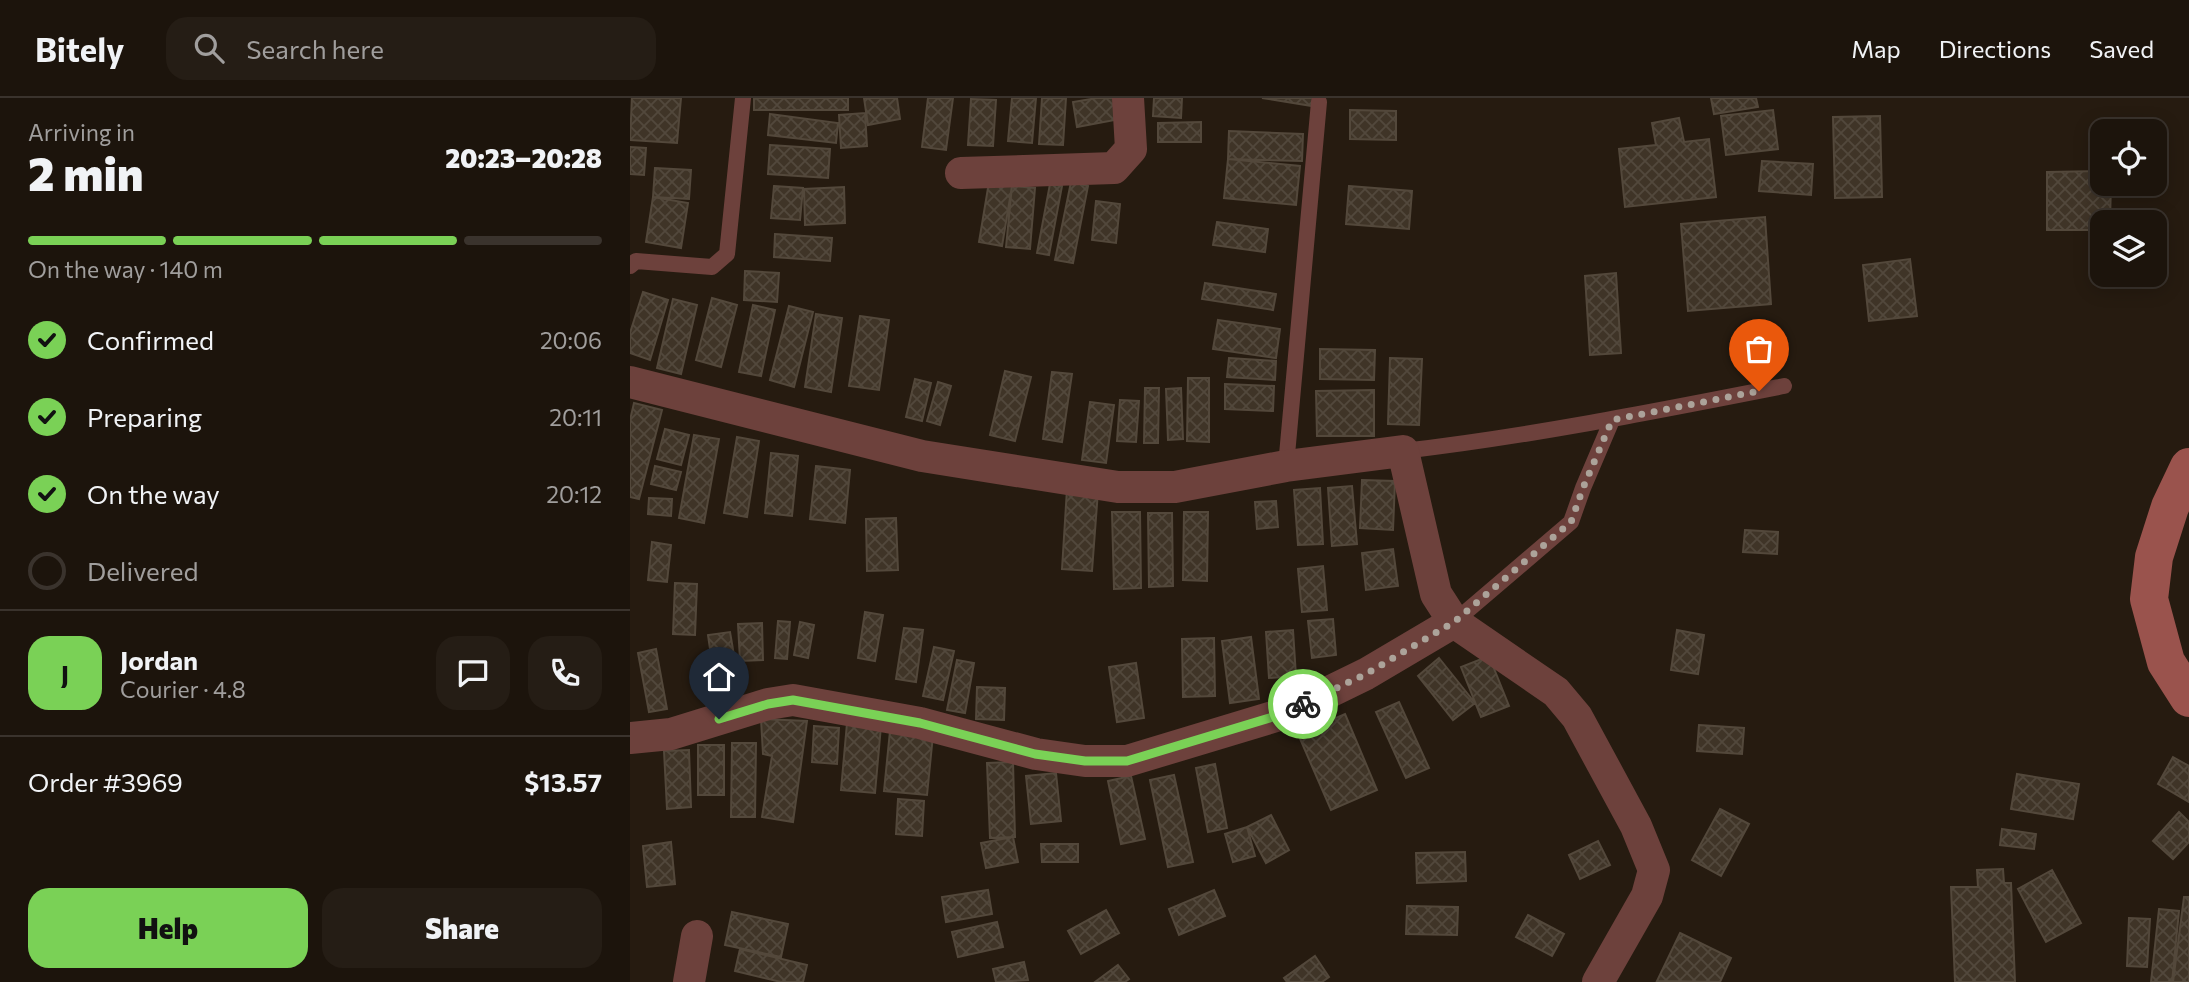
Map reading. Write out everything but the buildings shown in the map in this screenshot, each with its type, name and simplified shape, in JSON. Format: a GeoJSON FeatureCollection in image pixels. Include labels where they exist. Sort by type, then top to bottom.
{"type":"FeatureCollection","features":[{"type":"Feature","properties":{"kind":"street"},"geometry":{"type":"LineString","coordinates":[[961,173],[1114,168],[1131,149],[1128,98]]}},
{"type":"Feature","properties":{"kind":"street"},"geometry":{"type":"LineString","coordinates":[[630,382],[922,456],[1118,487],[1175,487],[1286,466],[1403,452],[1436,594],[1454,622],[1556,692],[1577,716],[1636,825],[1654,870],[1647,896],[1598,982]]}},
{"type":"Feature","properties":{"kind":"street"},"geometry":{"type":"LineString","coordinates":[[2189,467],[2170,507],[2154,557],[2149,598],[2166,662],[2189,698]]}},
{"type":"Feature","properties":{"kind":"street"},"geometry":{"type":"LineString","coordinates":[[630,738],[671,734],[768,704],[793,700],[920,723],[1035,754],[1085,761],[1127,761],[1286,713],[1366,674],[1454,622]]}},
{"type":"Feature","properties":{"kind":"street"},"geometry":{"type":"LineString","coordinates":[[689,982],[698,936]]}},
{"type":"Feature","properties":{"kind":"lane"},"geometry":{"type":"LineString","coordinates":[[630,266],[636,261],[712,267],[727,254],[743,98]]}},
{"type":"Feature","properties":{"kind":"lane"},"geometry":{"type":"LineString","coordinates":[[1286,466],[1319,103]]}},
{"type":"Feature","properties":{"kind":"lane"},"geometry":{"type":"LineString","coordinates":[[1403,452],[1612,420],[1784,386]]}},
{"type":"Feature","properties":{"kind":"lane"},"geometry":{"type":"LineString","coordinates":[[1454,622],[1571,522],[1612,420]]}},
{"type":"Feature","properties":{"kind":"way so far"},"geometry":{"type":"LineString","coordinates":[[1303,704],[1366,674],[1454,622],[1571,522],[1612,420],[1759,391]]}},
{"type":"Feature","properties":{"kind":"route"},"geometry":{"type":"LineString","coordinates":[[719,719],[768,704],[793,700],[920,723],[1035,754],[1085,761],[1127,761],[1286,713],[1303,704]]}}]}
